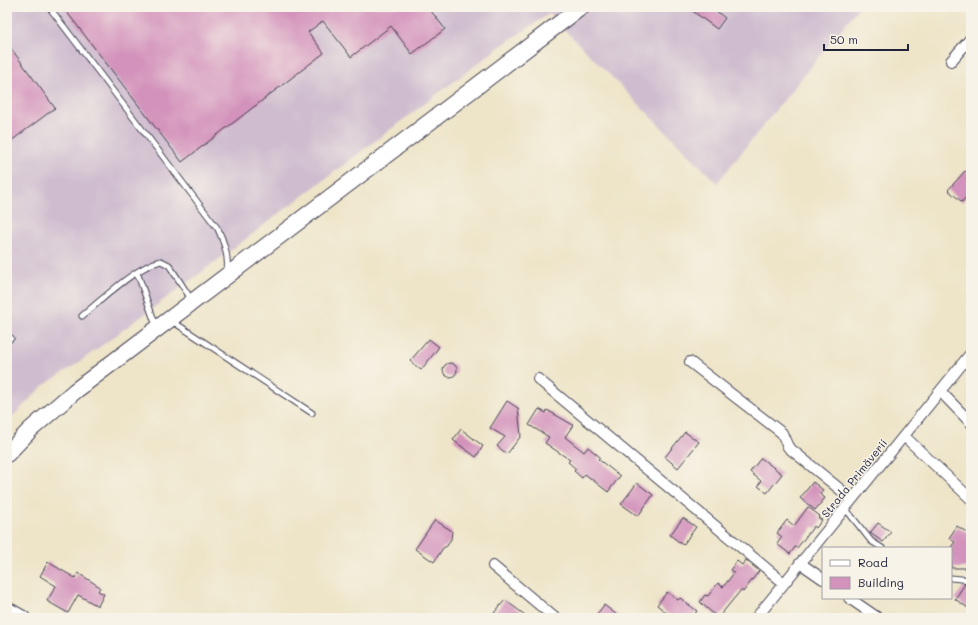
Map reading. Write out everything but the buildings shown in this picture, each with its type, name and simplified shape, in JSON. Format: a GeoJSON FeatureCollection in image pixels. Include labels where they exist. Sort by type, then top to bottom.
{"type":"FeatureCollection","features":[{"type":"Feature","properties":{"kind":"main road"},"geometry":{"type":"LineString","coordinates":[[7,454],[53,409],[582,7]]}},
{"type":"Feature","properties":{"kind":"street"},"geometry":{"type":"LineString","coordinates":[[952,61],[971,38]]}},
{"type":"Feature","properties":{"kind":"street","name":"Strada Primăverii"},"geometry":{"type":"LineString","coordinates":[[756,618],[971,353]]}},
{"type":"Feature","properties":{"kind":"street"},"geometry":{"type":"LineString","coordinates":[[690,362],[782,432],[788,447],[852,499]]}},
{"type":"Feature","properties":{"kind":"street"},"geometry":{"type":"LineString","coordinates":[[538,379],[784,583]]}},
{"type":"Feature","properties":{"kind":"street"},"geometry":{"type":"LineString","coordinates":[[940,391],[971,423]]}},
{"type":"Feature","properties":{"kind":"street"},"geometry":{"type":"LineString","coordinates":[[904,436],[971,499]]}},
{"type":"Feature","properties":{"kind":"street"},"geometry":{"type":"LineString","coordinates":[[800,563],[822,579]]}},
{"type":"Feature","properties":{"kind":"street"},"geometry":{"type":"LineString","coordinates":[[493,566],[555,618]]}},
{"type":"Feature","properties":{"kind":"street"},"geometry":{"type":"LineString","coordinates":[[851,599],[878,618]]}},
{"type":"Feature","properties":{"kind":"street"},"geometry":{"type":"LineString","coordinates":[[7,609],[23,618]]}},
{"type":"Feature","properties":{"kind":"lane"},"geometry":{"type":"LineString","coordinates":[[48,7],[218,229],[224,242],[227,254],[228,265],[226,277]]}},
{"type":"Feature","properties":{"kind":"lane"},"geometry":{"type":"LineString","coordinates":[[82,316],[137,272],[150,263],[161,261],[169,265],[193,302]]}},
{"type":"Feature","properties":{"kind":"lane"},"geometry":{"type":"LineString","coordinates":[[137,272],[163,324],[312,413]]}},
{"type":"Feature","properties":{"kind":"lane"},"geometry":{"type":"LineString","coordinates":[[845,508],[871,541],[880,547]]}},
{"type":"Feature","properties":{"kind":"lane"},"geometry":{"type":"LineString","coordinates":[[952,578],[971,580]]}},
{"type":"Feature","properties":{"kind":"shaded area"},"geometry":{"type":"Polygon","coordinates":[[[7,7],[859,7],[717,183],[549,14],[502,45],[214,263],[78,363],[43,386],[7,422],[7,7]]]}}]}
